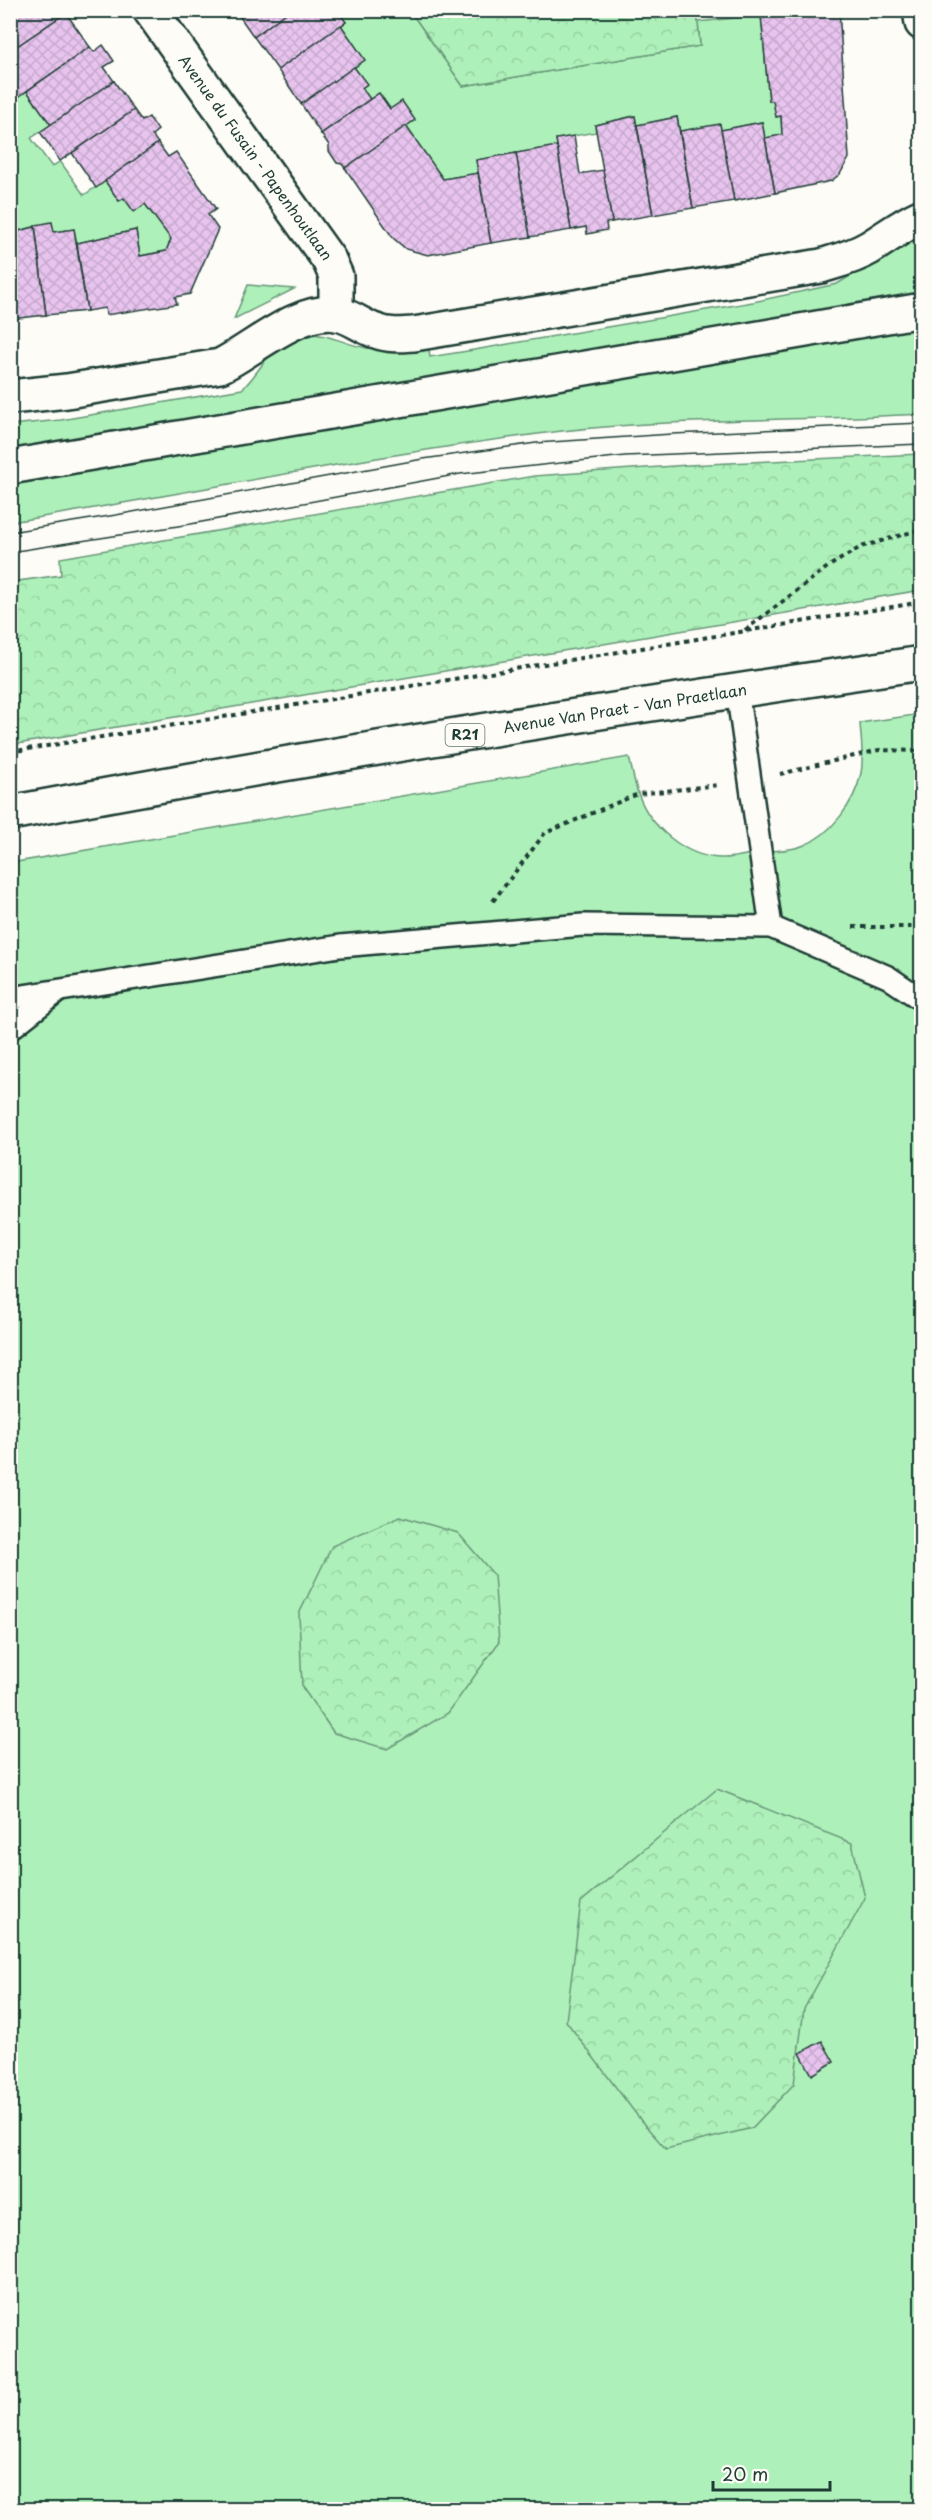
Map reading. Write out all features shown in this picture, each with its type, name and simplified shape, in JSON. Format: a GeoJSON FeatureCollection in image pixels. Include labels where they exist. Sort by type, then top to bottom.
{"type":"FeatureCollection","features":[{"type":"Feature","properties":{"kind":"street","name":"Avenue du Fusain - Papenhoutlaan"},"geometry":{"type":"LineString","coordinates":[[150,10],[329,260],[336,276],[336,314]]}},
{"type":"Feature","properties":{"kind":"street"},"geometry":{"type":"LineString","coordinates":[[920,10],[921,24]]}},
{"type":"Feature","properties":{"kind":"street"},"geometry":{"type":"LineString","coordinates":[[10,397],[67,391],[220,366],[294,323],[317,315],[336,314],[354,319],[375,331],[393,335],[425,333],[821,266],[847,259],[868,249],[904,224],[921,216]]}},
{"type":"Feature","properties":{"kind":"street"},"geometry":{"type":"LineString","coordinates":[[10,467],[921,310]]}},
{"type":"Feature","properties":{"kind":"street","name":"Avenue Van Praet - Van Praetlaan"},"geometry":{"type":"LineString","coordinates":[[10,813],[358,752],[737,690],[921,663]]}},
{"type":"Feature","properties":{"kind":"lane"},"geometry":{"type":"LineString","coordinates":[[737,690],[771,927]]}},
{"type":"Feature","properties":{"kind":"lane"},"geometry":{"type":"LineString","coordinates":[[10,998],[340,946],[583,925],[771,927],[888,977],[921,1000]]}},
{"type":"Feature","properties":{"kind":"lane"},"geometry":{"type":"LineString","coordinates":[[10,1029],[59,990]]}},
{"type":"Feature","properties":{"kind":"path"},"geometry":{"type":"LineString","coordinates":[[744,631],[829,566],[861,547],[921,529]]}},
{"type":"Feature","properties":{"kind":"path"},"geometry":{"type":"LineString","coordinates":[[10,752],[921,602]]}},
{"type":"Feature","properties":{"kind":"path"},"geometry":{"type":"LineString","coordinates":[[467,935],[545,832],[638,794],[750,782],[879,750],[921,751]]}},
{"type":"Feature","properties":{"kind":"green space"},"geometry":{"type":"Polygon","coordinates":[[[338,11],[410,11],[463,86],[700,46],[698,22],[761,15],[769,101],[773,101],[781,116],[782,135],[765,138],[762,122],[721,130],[720,124],[680,131],[677,117],[637,125],[634,116],[595,125],[596,132],[556,139],[557,146],[476,160],[478,173],[443,179],[379,93],[370,99],[362,88],[366,84],[354,67],[341,25],[346,22],[338,11]]]}},
{"type":"Feature","properties":{"kind":"green space"},"geometry":{"type":"Polygon","coordinates":[[[410,11],[697,11],[700,46],[463,86],[410,11]]]}},
{"type":"Feature","properties":{"kind":"green space"},"geometry":{"type":"Polygon","coordinates":[[[27,91],[51,125],[31,138],[52,167],[60,161],[84,195],[105,181],[119,201],[124,198],[145,204],[171,239],[166,251],[140,256],[136,230],[77,243],[74,229],[54,232],[51,222],[11,233],[10,99],[13,101],[27,91]]]}},
{"type":"Feature","properties":{"kind":"green space"},"geometry":{"type":"Polygon","coordinates":[[[921,233],[921,297],[11,454],[11,425],[61,420],[242,389],[276,349],[294,338],[305,335],[316,334],[375,349],[428,343],[430,357],[474,350],[753,302],[837,284],[921,233]]]}},
{"type":"Feature","properties":{"kind":"green space"},"geometry":{"type":"Polygon","coordinates":[[[248,285],[294,289],[234,319],[248,285]]]}},
{"type":"Feature","properties":{"kind":"green space"},"geometry":{"type":"Polygon","coordinates":[[[921,324],[921,414],[652,424],[562,431],[424,450],[11,522],[11,480],[921,324]]]}},
{"type":"Feature","properties":{"kind":"green space"},"geometry":{"type":"Polygon","coordinates":[[[921,454],[921,590],[11,745],[11,582],[61,575],[60,558],[534,476],[688,465],[921,454]]]}},
{"type":"Feature","properties":{"kind":"green space"},"geometry":{"type":"Polygon","coordinates":[[[921,714],[921,2509],[11,2510],[11,863],[629,757],[643,805],[660,828],[682,846],[694,852],[720,858],[792,849],[813,841],[823,834],[840,817],[853,796],[862,767],[860,723],[921,714]]]}},
{"type":"Feature","properties":{"kind":"green space"},"geometry":{"type":"Polygon","coordinates":[[[400,1516],[458,1533],[494,1575],[499,1642],[448,1713],[387,1749],[334,1733],[302,1687],[299,1614],[332,1546],[400,1516]]]}},
{"type":"Feature","properties":{"kind":"green space"},"geometry":{"type":"Polygon","coordinates":[[[717,1789],[852,1843],[865,1898],[804,2009],[794,2084],[752,2128],[666,2149],[642,2122],[566,2021],[581,1902],[717,1789]]]}},
{"type":"Feature","properties":{"kind":"building"},"geometry":{"type":"Polygon","coordinates":[[[10,10],[64,10],[66,13],[10,51],[10,10]]]}},
{"type":"Feature","properties":{"kind":"building"},"geometry":{"type":"Polygon","coordinates":[[[235,10],[290,10],[254,37],[235,10]]]}},
{"type":"Feature","properties":{"kind":"building"},"geometry":{"type":"Polygon","coordinates":[[[290,10],[338,10],[346,22],[278,70],[254,37],[290,10]]]}},
{"type":"Feature","properties":{"kind":"building"},"geometry":{"type":"Polygon","coordinates":[[[740,10],[807,10],[740,17],[740,10]]]}},
{"type":"Feature","properties":{"kind":"building"},"geometry":{"type":"Polygon","coordinates":[[[807,10],[839,10],[849,158],[840,174],[831,181],[775,193],[765,138],[782,135],[781,116],[776,117],[773,101],[769,101],[761,15],[807,10]]]}},
{"type":"Feature","properties":{"kind":"building"},"geometry":{"type":"Polygon","coordinates":[[[66,13],[90,47],[12,101],[10,51],[66,13]]]}},
{"type":"Feature","properties":{"kind":"building"},"geometry":{"type":"Polygon","coordinates":[[[341,25],[365,60],[301,104],[278,70],[341,25]]]}},
{"type":"Feature","properties":{"kind":"building"},"geometry":{"type":"Polygon","coordinates":[[[103,45],[114,61],[104,67],[114,81],[51,125],[27,91],[90,47],[94,52],[103,45]]]}},
{"type":"Feature","properties":{"kind":"building"},"geometry":{"type":"Polygon","coordinates":[[[354,67],[367,84],[362,88],[370,99],[321,134],[301,104],[354,67]]]}},
{"type":"Feature","properties":{"kind":"building"},"geometry":{"type":"Polygon","coordinates":[[[114,81],[134,110],[60,161],[40,132],[114,81]]]}},
{"type":"Feature","properties":{"kind":"building"},"geometry":{"type":"Polygon","coordinates":[[[379,93],[390,109],[402,101],[415,120],[345,168],[342,164],[337,163],[321,134],[379,93]]]}},
{"type":"Feature","properties":{"kind":"building"},"geometry":{"type":"Polygon","coordinates":[[[134,110],[142,121],[149,117],[158,130],[152,135],[158,143],[96,188],[72,153],[134,110]]]}},
{"type":"Feature","properties":{"kind":"building"},"geometry":{"type":"Polygon","coordinates":[[[635,116],[653,215],[612,222],[595,125],[635,116]]]}},
{"type":"Feature","properties":{"kind":"building"},"geometry":{"type":"Polygon","coordinates":[[[677,117],[693,208],[653,215],[637,125],[677,117]]]}},
{"type":"Feature","properties":{"kind":"building"},"geometry":{"type":"Polygon","coordinates":[[[762,122],[775,193],[734,201],[721,130],[762,122]]]}},
{"type":"Feature","properties":{"kind":"building"},"geometry":{"type":"Polygon","coordinates":[[[720,124],[734,201],[693,208],[680,131],[720,124]]]}},
{"type":"Feature","properties":{"kind":"building"},"geometry":{"type":"Polygon","coordinates":[[[406,126],[443,179],[478,173],[491,243],[428,255],[406,249],[393,238],[345,168],[406,126]]]}},
{"type":"Feature","properties":{"kind":"building"},"geometry":{"type":"Polygon","coordinates":[[[574,136],[580,174],[603,170],[612,222],[606,223],[607,230],[587,234],[586,227],[571,230],[556,139],[574,136]]]}},
{"type":"Feature","properties":{"kind":"building"},"geometry":{"type":"Polygon","coordinates":[[[158,143],[168,157],[176,152],[216,209],[208,215],[218,229],[190,294],[175,297],[177,304],[106,315],[105,308],[87,311],[77,243],[136,230],[140,256],[166,251],[171,239],[145,204],[134,212],[124,198],[119,201],[105,181],[158,143]]]}},
{"type":"Feature","properties":{"kind":"building"},"geometry":{"type":"Polygon","coordinates":[[[557,146],[571,230],[530,237],[516,153],[557,146]]]}},
{"type":"Feature","properties":{"kind":"building"},"geometry":{"type":"Polygon","coordinates":[[[516,153],[530,237],[491,243],[476,160],[516,153]]]}},
{"type":"Feature","properties":{"kind":"building"},"geometry":{"type":"Polygon","coordinates":[[[52,222],[54,232],[74,229],[87,311],[46,315],[35,225],[52,222]]]}},
{"type":"Feature","properties":{"kind":"building"},"geometry":{"type":"Polygon","coordinates":[[[35,227],[46,315],[10,319],[10,233],[35,227]]]}},
{"type":"Feature","properties":{"kind":"building"},"geometry":{"type":"Polygon","coordinates":[[[822,2041],[834,2062],[812,2075],[800,2053],[822,2041]]]}},
{"type":"Feature","properties":{"kind":"tram line"},"geometry":{"type":"LineString","coordinates":[[10,532],[423,459],[536,443],[672,434],[922,423]]}},
{"type":"Feature","properties":{"kind":"tram line"},"geometry":{"type":"LineString","coordinates":[[10,552],[191,524],[460,474],[625,456],[922,444]]}}]}
